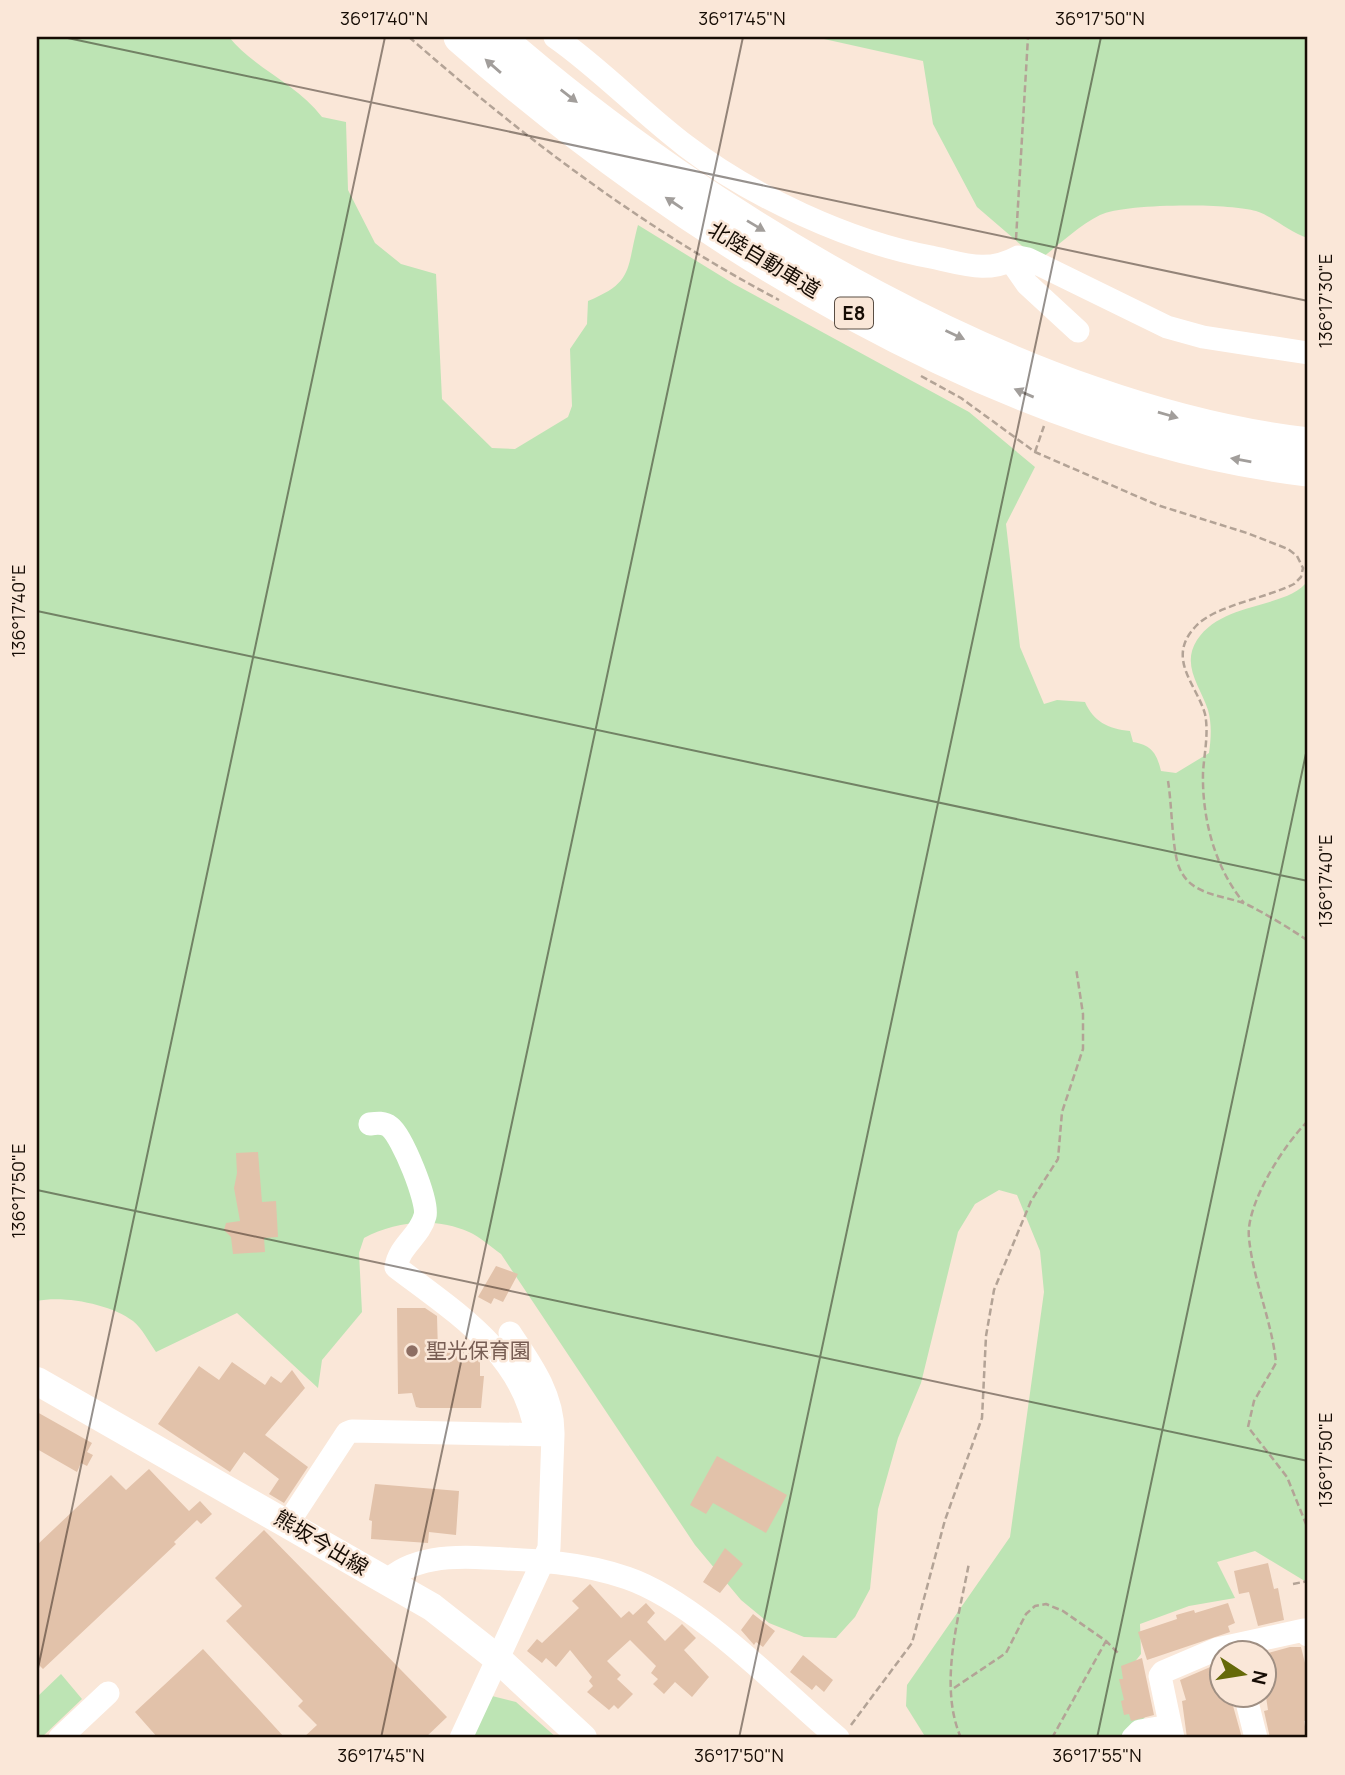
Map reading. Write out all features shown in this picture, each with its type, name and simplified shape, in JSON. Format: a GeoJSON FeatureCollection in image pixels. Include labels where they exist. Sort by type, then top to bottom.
{"type":"FeatureCollection","features":[{"type":"Feature","properties":{"kind":"highway","name":"北陸自動車道"},"geometry":{"type":"LineString","coordinates":[[460,37],[555,117],[676,205],[796,281],[870,321],[987,377],[1103,423],[1225,457],[1308,470]]}},
{"type":"Feature","properties":{"kind":"highway","name":"北陸自動車道"},"geometry":{"type":"LineString","coordinates":[[498,37],[622,136],[699,190],[804,255],[930,323],[1039,371],[1113,398],[1228,431],[1308,444]]}},
{"type":"Feature","properties":{"kind":"main road","name":"熊坂今出線"},"geometry":{"type":"LineString","coordinates":[[37,1381],[432,1607],[498,1659],[583,1738]]}},
{"type":"Feature","properties":{"kind":"street"},"geometry":{"type":"LineString","coordinates":[[560,38],[687,147],[747,185],[787,205],[855,238],[896,251],[998,267],[1014,259]]}},
{"type":"Feature","properties":{"kind":"street"},"geometry":{"type":"LineString","coordinates":[[1014,259],[1027,284],[1078,331]]}},
{"type":"Feature","properties":{"kind":"street"},"geometry":{"type":"LineString","coordinates":[[1014,259],[1167,327],[1203,337],[1308,353]]}},
{"type":"Feature","properties":{"kind":"street"},"geometry":{"type":"LineString","coordinates":[[370,1124],[381,1123],[391,1128],[415,1173],[426,1205],[425,1219],[398,1255],[396,1267],[492,1343],[545,1434],[549,1548],[461,1738]]}},
{"type":"Feature","properties":{"kind":"street"},"geometry":{"type":"LineString","coordinates":[[510,1333],[546,1393],[554,1415],[545,1434]]}},
{"type":"Feature","properties":{"kind":"street"},"geometry":{"type":"LineString","coordinates":[[288,1523],[347,1433],[352,1431],[545,1434]]}},
{"type":"Feature","properties":{"kind":"street"},"geometry":{"type":"LineString","coordinates":[[386,1582],[399,1569],[426,1561],[472,1557],[545,1560],[626,1577],[674,1601],[843,1733]]}},
{"type":"Feature","properties":{"kind":"street"},"geometry":{"type":"LineString","coordinates":[[1268,1638],[1304,1630],[1308,1635]]}},
{"type":"Feature","properties":{"kind":"street"},"geometry":{"type":"LineString","coordinates":[[1133,1738],[1140,1731],[1171,1732],[1160,1676],[1163,1672],[1198,1656],[1208,1654]]}},
{"type":"Feature","properties":{"kind":"street"},"geometry":{"type":"LineString","coordinates":[[60,1738],[108,1693]]}},
{"type":"Feature","properties":{"kind":"street"},"geometry":{"type":"LineString","coordinates":[[1248,1708],[1256,1738]]}},
{"type":"Feature","properties":{"kind":"path"},"geometry":{"type":"LineString","coordinates":[[409,37],[520,132],[637,215],[780,301]]}},
{"type":"Feature","properties":{"kind":"path"},"geometry":{"type":"LineString","coordinates":[[1014,259],[1028,37]]}},
{"type":"Feature","properties":{"kind":"path"},"geometry":{"type":"LineString","coordinates":[[916,373],[961,398],[1035,452],[1127,494],[1184,516],[1268,540],[1297,556],[1303,568],[1301,576],[1294,584],[1211,616],[1196,626],[1188,638],[1182,665],[1205,715],[1204,790],[1213,847],[1234,892],[1244,903]]}},
{"type":"Feature","properties":{"kind":"path"},"geometry":{"type":"LineString","coordinates":[[1168,781],[1179,868],[1188,881],[1202,891],[1244,903],[1308,941]]}},
{"type":"Feature","properties":{"kind":"path"},"geometry":{"type":"LineString","coordinates":[[843,1733],[912,1643],[945,1520],[982,1418],[986,1336],[994,1290],[1031,1200],[1058,1159],[1062,1112],[1083,1049],[1083,1014],[1076,968]]}},
{"type":"Feature","properties":{"kind":"path"},"geometry":{"type":"LineString","coordinates":[[1308,1121],[1291,1138],[1259,1194],[1248,1236],[1276,1363],[1254,1401],[1248,1427],[1287,1477],[1308,1528]]}},
{"type":"Feature","properties":{"kind":"path"},"geometry":{"type":"LineString","coordinates":[[961,1738],[952,1702],[951,1678],[969,1563]]}},
{"type":"Feature","properties":{"kind":"path"},"geometry":{"type":"LineString","coordinates":[[1293,1584],[1308,1581]]}},
{"type":"Feature","properties":{"kind":"path"},"geometry":{"type":"LineString","coordinates":[[954,1688],[1006,1653],[1026,1615],[1035,1606],[1046,1604],[1063,1611],[1119,1654]]}},
{"type":"Feature","properties":{"kind":"path"},"geometry":{"type":"LineString","coordinates":[[1052,1738],[1105,1641]]}},
{"type":"Feature","properties":{"kind":"green space"},"geometry":{"type":"Polygon","coordinates":[[[37,37],[229,37],[251,58],[301,95],[322,117],[346,122],[348,190],[375,243],[401,264],[436,274],[442,399],[492,448],[515,449],[568,417],[572,406],[570,349],[587,324],[588,301],[614,287],[626,273],[638,225],[734,284],[969,412],[1035,467],[1006,524],[1020,647],[1044,704],[1057,700],[1085,702],[1092,714],[1102,723],[1130,731],[1133,742],[1149,748],[1158,760],[1161,771],[1176,773],[1209,753],[1209,715],[1191,667],[1197,640],[1208,627],[1223,618],[1287,596],[1308,580],[1308,1583],[1255,1551],[1217,1562],[1235,1598],[1189,1606],[1140,1624],[1141,1654],[1126,1673],[1145,1717],[1126,1738],[926,1738],[906,1706],[907,1685],[1010,1537],[1044,1292],[1040,1251],[1017,1195],[999,1190],[975,1204],[958,1232],[921,1383],[898,1438],[878,1509],[870,1589],[855,1617],[836,1638],[804,1637],[769,1623],[741,1600],[695,1545],[501,1254],[469,1232],[443,1224],[416,1223],[389,1228],[364,1238],[359,1253],[362,1312],[322,1360],[318,1388],[237,1313],[156,1352],[136,1324],[124,1315],[86,1302],[60,1299],[37,1301],[37,37]]]}},
{"type":"Feature","properties":{"kind":"green space"},"geometry":{"type":"Polygon","coordinates":[[[815,37],[1308,37],[1308,238],[1256,211],[1243,208],[1153,206],[1100,215],[1043,257],[1028,251],[977,207],[933,124],[923,61],[815,37]]]}},
{"type":"Feature","properties":{"kind":"green space"},"geometry":{"type":"Polygon","coordinates":[[[61,1674],[82,1699],[41,1738],[37,1738],[37,1697],[61,1674]]]}},
{"type":"Feature","properties":{"kind":"green space"},"geometry":{"type":"Polygon","coordinates":[[[492,1696],[516,1702],[557,1738],[472,1738],[492,1696]]]}},
{"type":"Feature","properties":{"kind":"building"},"geometry":{"type":"Polygon","coordinates":[[[258,1152],[262,1202],[276,1201],[278,1237],[264,1238],[265,1252],[233,1254],[231,1237],[224,1230],[226,1223],[240,1221],[234,1188],[237,1173],[236,1153],[258,1152]]]}},
{"type":"Feature","properties":{"kind":"building"},"geometry":{"type":"Polygon","coordinates":[[[496,1266],[518,1274],[503,1302],[494,1298],[491,1304],[478,1297],[496,1266]]]}},
{"type":"Feature","properties":{"kind":"building"},"geometry":{"type":"Polygon","coordinates":[[[397,1308],[425,1308],[437,1316],[438,1352],[480,1354],[480,1376],[484,1376],[481,1408],[420,1408],[416,1407],[412,1393],[398,1394],[397,1308]]]}},
{"type":"Feature","properties":{"kind":"building"},"geometry":{"type":"Polygon","coordinates":[[[232,1362],[265,1385],[271,1376],[281,1383],[292,1370],[305,1388],[265,1435],[308,1467],[284,1503],[269,1494],[279,1479],[244,1452],[230,1472],[158,1424],[199,1366],[219,1380],[232,1362]]]}},
{"type":"Feature","properties":{"kind":"building"},"geometry":{"type":"Polygon","coordinates":[[[37,1412],[92,1443],[87,1452],[93,1455],[87,1466],[81,1463],[77,1472],[37,1449],[37,1412]]]}},
{"type":"Feature","properties":{"kind":"building"},"geometry":{"type":"Polygon","coordinates":[[[717,1456],[787,1495],[766,1533],[713,1503],[706,1514],[690,1505],[717,1456]]]}},
{"type":"Feature","properties":{"kind":"building"},"geometry":{"type":"Polygon","coordinates":[[[149,1469],[189,1511],[200,1501],[212,1514],[201,1524],[197,1520],[174,1542],[176,1544],[43,1669],[37,1663],[37,1545],[111,1475],[126,1490],[149,1469]]]}},
{"type":"Feature","properties":{"kind":"building"},"geometry":{"type":"Polygon","coordinates":[[[375,1484],[459,1491],[456,1535],[429,1532],[428,1543],[371,1539],[372,1521],[369,1520],[375,1484]]]}},
{"type":"Feature","properties":{"kind":"building"},"geometry":{"type":"Polygon","coordinates":[[[264,1530],[447,1717],[425,1738],[303,1738],[317,1725],[298,1706],[303,1701],[226,1621],[242,1606],[215,1578],[264,1530]]]}},
{"type":"Feature","properties":{"kind":"building"},"geometry":{"type":"Polygon","coordinates":[[[725,1548],[743,1564],[720,1593],[703,1582],[725,1548]]]}},
{"type":"Feature","properties":{"kind":"building"},"geometry":{"type":"Polygon","coordinates":[[[1268,1563],[1274,1589],[1278,1588],[1284,1620],[1258,1626],[1249,1592],[1239,1594],[1234,1571],[1268,1563]]]}},
{"type":"Feature","properties":{"kind":"building"},"geometry":{"type":"Polygon","coordinates":[[[590,1584],[621,1618],[629,1611],[633,1615],[646,1603],[655,1613],[647,1622],[665,1641],[682,1624],[696,1638],[684,1650],[709,1677],[692,1697],[675,1682],[664,1694],[653,1684],[658,1679],[651,1673],[656,1666],[630,1640],[607,1661],[621,1675],[617,1679],[633,1694],[618,1709],[614,1705],[609,1710],[587,1692],[593,1686],[589,1681],[592,1677],[570,1650],[556,1667],[546,1658],[542,1663],[527,1651],[537,1639],[542,1643],[579,1608],[572,1601],[590,1584]]]}},
{"type":"Feature","properties":{"kind":"building"},"geometry":{"type":"Polygon","coordinates":[[[1228,1603],[1235,1623],[1228,1626],[1230,1632],[1147,1660],[1138,1632],[1177,1619],[1176,1615],[1194,1610],[1195,1613],[1228,1603]]]}},
{"type":"Feature","properties":{"kind":"building"},"geometry":{"type":"Polygon","coordinates":[[[753,1614],[775,1631],[763,1647],[756,1642],[754,1645],[741,1630],[753,1614]]]}},
{"type":"Feature","properties":{"kind":"building"},"geometry":{"type":"Polygon","coordinates":[[[1301,1647],[1308,1675],[1308,1720],[1304,1721],[1307,1738],[1270,1738],[1264,1711],[1268,1708],[1278,1708],[1278,1650],[1301,1647]]]}},
{"type":"Feature","properties":{"kind":"building"},"geometry":{"type":"Polygon","coordinates":[[[203,1649],[285,1738],[158,1738],[135,1712],[203,1649]]]}},
{"type":"Feature","properties":{"kind":"building"},"geometry":{"type":"Polygon","coordinates":[[[803,1655],[833,1680],[824,1692],[816,1685],[812,1690],[790,1672],[803,1655]]]}},
{"type":"Feature","properties":{"kind":"building"},"geometry":{"type":"Polygon","coordinates":[[[1142,1658],[1154,1715],[1131,1721],[1129,1714],[1124,1715],[1121,1701],[1124,1700],[1119,1679],[1123,1679],[1121,1666],[1142,1658]]]}},
{"type":"Feature","properties":{"kind":"building"},"geometry":{"type":"Polygon","coordinates":[[[1208,1668],[1208,1708],[1234,1708],[1242,1738],[1187,1738],[1182,1701],[1186,1700],[1180,1680],[1208,1668]]]}},
{"type":"Feature","properties":{"kind":"place","name":"聖光保育園"},"geometry":{"type":"Point","coordinates":[412,1351]}}]}
